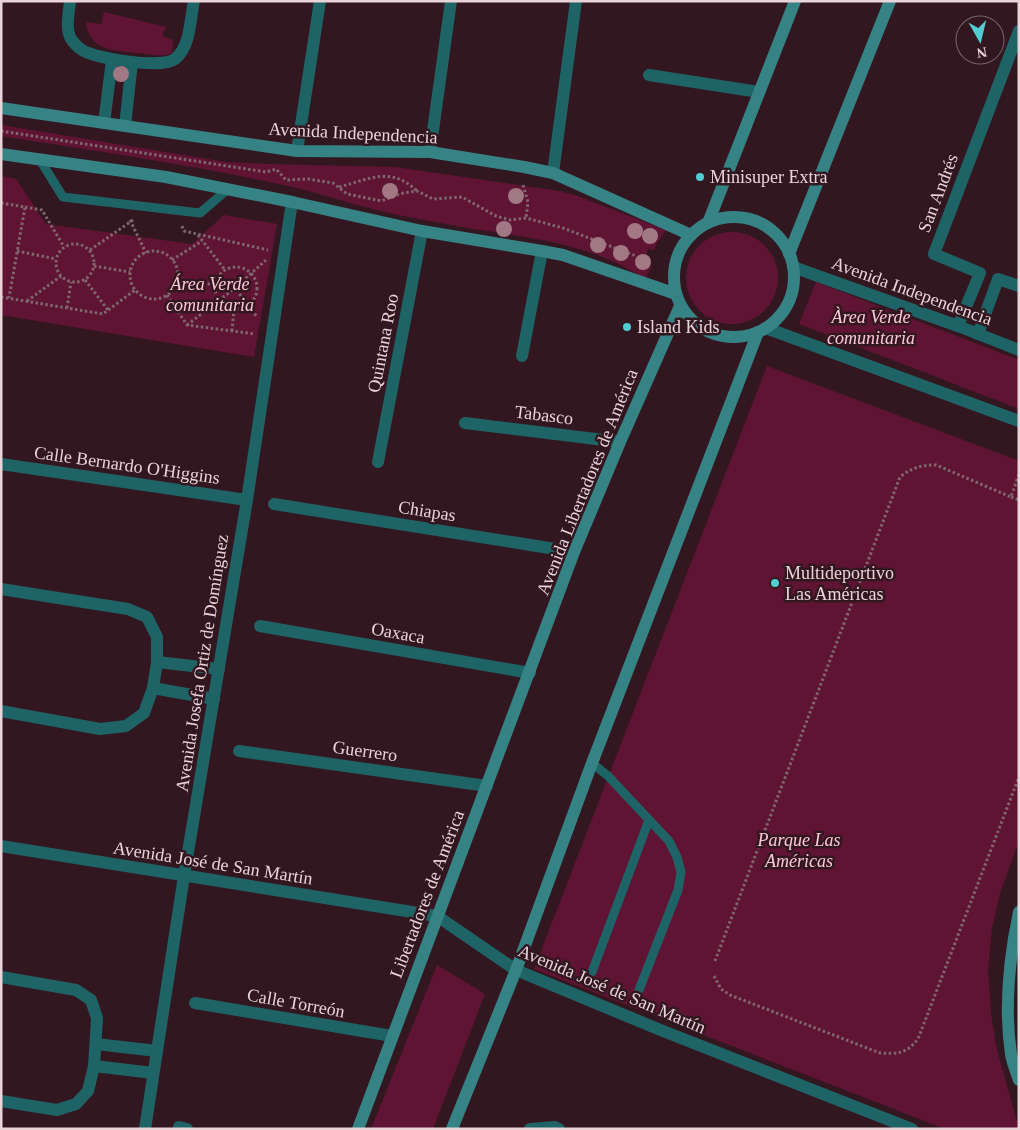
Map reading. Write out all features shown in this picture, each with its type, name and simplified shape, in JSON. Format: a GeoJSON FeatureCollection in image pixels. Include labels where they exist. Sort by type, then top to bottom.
{"type":"FeatureCollection","features":[{"type":"Feature","properties":{"kind":"main road"},"geometry":{"type":"LineString","coordinates":[[708,224],[795,1]]}},
{"type":"Feature","properties":{"kind":"main road"},"geometry":{"type":"LineString","coordinates":[[789,254],[890,1]]}},
{"type":"Feature","properties":{"kind":"main road","name":"Avenida Independencia"},"geometry":{"type":"LineString","coordinates":[[1,108],[297,150],[430,152],[553,173],[691,235]]}},
{"type":"Feature","properties":{"kind":"main road"},"geometry":{"type":"LineString","coordinates":[[1,154],[166,177],[292,202],[422,231],[563,255],[626,278],[678,300]]}},
{"type":"Feature","properties":{"kind":"main road"},"geometry":{"type":"LineString","coordinates":[[735,218],[761,224],[773,232],[789,254],[793,267],[793,284],[789,301],[779,316],[762,330],[736,336],[714,334],[700,327],[689,318],[678,300],[674,273],[679,252],[691,235],[708,224],[721,219],[735,218]]}},
{"type":"Feature","properties":{"kind":"main road","name":"Avenida Libertadores de América"},"geometry":{"type":"LineString","coordinates":[[530,673],[574,552],[678,300]]}},
{"type":"Feature","properties":{"kind":"main road"},"geometry":{"type":"LineString","coordinates":[[452,1129],[516,970],[592,763],[762,330]]}},
{"type":"Feature","properties":{"kind":"main road","name":"Libertadores de América"},"geometry":{"type":"LineString","coordinates":[[358,1129],[530,673]]}},
{"type":"Feature","properties":{"kind":"main road"},"geometry":{"type":"LineString","coordinates":[[1019,912],[1011,948],[1008,998],[1011,1055],[1019,1080]]}},
{"type":"Feature","properties":{"kind":"street"},"geometry":{"type":"LineString","coordinates":[[70,1],[67,25],[71,39],[82,50],[112,60],[157,63],[174,60],[185,48],[194,1]]}},
{"type":"Feature","properties":{"kind":"street"},"geometry":{"type":"LineString","coordinates":[[297,150],[320,1]]}},
{"type":"Feature","properties":{"kind":"street"},"geometry":{"type":"LineString","coordinates":[[430,152],[451,1]]}},
{"type":"Feature","properties":{"kind":"street"},"geometry":{"type":"LineString","coordinates":[[553,173],[576,1]]}},
{"type":"Feature","properties":{"kind":"street","name":"San Andrés"},"geometry":{"type":"LineString","coordinates":[[958,326],[980,273],[934,254],[1016,47],[1019,31]]}},
{"type":"Feature","properties":{"kind":"street"},"geometry":{"type":"LineString","coordinates":[[104,123],[112,60]]}},
{"type":"Feature","properties":{"kind":"street"},"geometry":{"type":"LineString","coordinates":[[125,126],[132,62]]}},
{"type":"Feature","properties":{"kind":"street"},"geometry":{"type":"LineString","coordinates":[[650,75],[759,92]]}},
{"type":"Feature","properties":{"kind":"street","name":"Avenida Josefa Ortiz de Domínguez"},"geometry":{"type":"LineString","coordinates":[[145,1129],[184,876],[247,500],[271,336],[280,248],[292,202]]}},
{"type":"Feature","properties":{"kind":"street","name":"Quintana Roo"},"geometry":{"type":"LineString","coordinates":[[378,462],[422,231]]}},
{"type":"Feature","properties":{"kind":"street"},"geometry":{"type":"LineString","coordinates":[[522,356],[542,251]]}},
{"type":"Feature","properties":{"kind":"street","name":"Avenida Independencia"},"geometry":{"type":"LineString","coordinates":[[793,267],[1019,350]]}},
{"type":"Feature","properties":{"kind":"street"},"geometry":{"type":"LineString","coordinates":[[978,334],[998,279],[1019,286]]}},
{"type":"Feature","properties":{"kind":"street"},"geometry":{"type":"LineString","coordinates":[[762,330],[1019,421]]}},
{"type":"Feature","properties":{"kind":"street","name":"Tabasco"},"geometry":{"type":"LineString","coordinates":[[465,423],[620,442]]}},
{"type":"Feature","properties":{"kind":"street","name":"Calle Bernardo O'Higgins"},"geometry":{"type":"LineString","coordinates":[[1,464],[247,500]]}},
{"type":"Feature","properties":{"kind":"street","name":"Chiapas"},"geometry":{"type":"LineString","coordinates":[[274,504],[574,552]]}},
{"type":"Feature","properties":{"kind":"street"},"geometry":{"type":"LineString","coordinates":[[1,589],[128,609],[147,617],[157,637],[157,662],[153,688],[144,713],[126,726],[100,729],[1,711]]}},
{"type":"Feature","properties":{"kind":"street","name":"Oaxaca"},"geometry":{"type":"LineString","coordinates":[[260,626],[530,673]]}},
{"type":"Feature","properties":{"kind":"street"},"geometry":{"type":"LineString","coordinates":[[157,662],[219,669]]}},
{"type":"Feature","properties":{"kind":"street"},"geometry":{"type":"LineString","coordinates":[[153,688],[214,699]]}},
{"type":"Feature","properties":{"kind":"street","name":"Guerrero"},"geometry":{"type":"LineString","coordinates":[[239,751],[487,786]]}},
{"type":"Feature","properties":{"kind":"street","name":"Avenida José de San Martín"},"geometry":{"type":"LineString","coordinates":[[1,846],[437,916],[516,970],[658,1030],[912,1129]]}},
{"type":"Feature","properties":{"kind":"street"},"geometry":{"type":"LineString","coordinates":[[1,976],[76,990],[92,1000],[97,1018],[94,1066],[88,1090],[76,1104],[57,1110],[1,1101]]}},
{"type":"Feature","properties":{"kind":"street","name":"Calle Torreón"},"geometry":{"type":"LineString","coordinates":[[195,1003],[392,1036]]}},
{"type":"Feature","properties":{"kind":"street"},"geometry":{"type":"LineString","coordinates":[[96,1044],[157,1051]]}},
{"type":"Feature","properties":{"kind":"street"},"geometry":{"type":"LineString","coordinates":[[94,1066],[154,1073]]}},
{"type":"Feature","properties":{"kind":"street"},"geometry":{"type":"LineString","coordinates":[[530,1129],[555,1127],[559,1129]]}},
{"type":"Feature","properties":{"kind":"lane"},"geometry":{"type":"LineString","coordinates":[[40,160],[63,197],[200,213],[228,189]]}},
{"type":"Feature","properties":{"kind":"lane"},"geometry":{"type":"LineString","coordinates":[[592,763],[608,776],[669,841],[677,857],[681,872],[678,890],[639,990]]}},
{"type":"Feature","properties":{"kind":"lane"},"geometry":{"type":"LineString","coordinates":[[592,972],[649,820]]}},
{"type":"Feature","properties":{"kind":"path"},"geometry":{"type":"LineString","coordinates":[[1,132],[266,172],[276,169],[286,180],[308,179],[333,183],[347,194],[381,201],[403,193],[417,191]]}},
{"type":"Feature","properties":{"kind":"path"},"geometry":{"type":"LineString","coordinates":[[338,187],[377,177],[395,176],[408,182],[417,191],[433,199],[462,197],[486,211],[510,220],[526,218],[582,234],[636,256]]}},
{"type":"Feature","properties":{"kind":"path"},"geometry":{"type":"LineString","coordinates":[[522,185],[528,202],[526,218]]}},
{"type":"Feature","properties":{"kind":"path"},"geometry":{"type":"LineString","coordinates":[[1,203],[42,210],[64,246]]}},
{"type":"Feature","properties":{"kind":"path"},"geometry":{"type":"LineString","coordinates":[[122,204],[146,253]]}},
{"type":"Feature","properties":{"kind":"path"},"geometry":{"type":"LineString","coordinates":[[9,299],[25,207]]}},
{"type":"Feature","properties":{"kind":"path"},"geometry":{"type":"LineString","coordinates":[[90,250],[150,207]]}},
{"type":"Feature","properties":{"kind":"path"},"geometry":{"type":"LineString","coordinates":[[174,210],[184,231],[280,248]]}},
{"type":"Feature","properties":{"kind":"path"},"geometry":{"type":"LineString","coordinates":[[198,234],[225,270]]}},
{"type":"Feature","properties":{"kind":"path"},"geometry":{"type":"LineString","coordinates":[[172,260],[202,241]]}},
{"type":"Feature","properties":{"kind":"path"},"geometry":{"type":"LineString","coordinates":[[79,243],[90,250],[94,256],[94,266],[90,275],[85,280],[72,282],[61,276],[57,270],[56,259],[64,246],[79,243]]}},
{"type":"Feature","properties":{"kind":"path"},"geometry":{"type":"LineString","coordinates":[[187,325],[235,288],[280,248]]}},
{"type":"Feature","properties":{"kind":"path"},"geometry":{"type":"LineString","coordinates":[[17,251],[56,259]]}},
{"type":"Feature","properties":{"kind":"path"},"geometry":{"type":"LineString","coordinates":[[146,253],[162,253],[172,260],[178,271],[178,279],[175,287],[167,295],[155,299],[147,298],[135,290],[131,283],[130,272],[134,262],[146,253]]}},
{"type":"Feature","properties":{"kind":"path"},"geometry":{"type":"LineString","coordinates":[[94,266],[130,272]]}},
{"type":"Feature","properties":{"kind":"path"},"geometry":{"type":"LineString","coordinates":[[237,267],[251,274],[257,286],[256,293],[248,305],[234,309],[227,307],[219,300],[215,293],[215,284],[220,274],[225,270],[237,267]]}},
{"type":"Feature","properties":{"kind":"path"},"geometry":{"type":"LineString","coordinates":[[26,302],[61,276]]}},
{"type":"Feature","properties":{"kind":"path"},"geometry":{"type":"LineString","coordinates":[[178,279],[235,288],[271,336]]}},
{"type":"Feature","properties":{"kind":"path"},"geometry":{"type":"LineString","coordinates":[[85,280],[108,310]]}},
{"type":"Feature","properties":{"kind":"path"},"geometry":{"type":"LineString","coordinates":[[67,308],[72,282]]}},
{"type":"Feature","properties":{"kind":"path"},"geometry":{"type":"LineString","coordinates":[[1,297],[103,314],[135,290]]}},
{"type":"Feature","properties":{"kind":"path"},"geometry":{"type":"LineString","coordinates":[[167,295],[187,325],[271,336]]}},
{"type":"Feature","properties":{"kind":"path"},"geometry":{"type":"LineString","coordinates":[[232,330],[234,309]]}},
{"type":"Feature","properties":{"kind":"path"},"geometry":{"type":"LineString","coordinates":[[715,962],[900,477],[910,470],[924,465],[936,465],[1019,500]]}},
{"type":"Feature","properties":{"kind":"path"},"geometry":{"type":"LineString","coordinates":[[1011,497],[1019,474]]}},
{"type":"Feature","properties":{"kind":"path"},"geometry":{"type":"LineString","coordinates":[[714,976],[721,990],[730,995],[880,1053],[894,1054],[910,1049],[918,1039],[1019,777]]}},
{"type":"Feature","properties":{"kind":"green space"},"geometry":{"type":"Polygon","coordinates":[[[104,12],[166,27],[162,36],[173,40],[172,53],[156,55],[117,51],[100,46],[89,33],[86,22],[101,24],[104,12]]]}},
{"type":"Feature","properties":{"kind":"green space"},"geometry":{"type":"Polygon","coordinates":[[[1,125],[226,162],[395,167],[559,191],[575,195],[666,230],[654,250],[648,249],[645,263],[652,266],[645,279],[621,265],[596,254],[570,246],[394,214],[297,188],[217,171],[1,136],[1,125]]]}},
{"type":"Feature","properties":{"kind":"green space","name":"Área Verde comunitaria"},"geometry":{"type":"Polygon","coordinates":[[[1,176],[16,179],[46,224],[192,244],[224,215],[277,224],[254,357],[1,315],[1,176]]]}},
{"type":"Feature","properties":{"kind":"green space"},"geometry":{"type":"Polygon","coordinates":[[[732,232],[750,235],[765,245],[775,260],[778,278],[775,296],[765,311],[750,321],[732,324],[714,321],[699,311],[689,296],[686,278],[689,260],[699,245],[714,235],[732,232]]]}},
{"type":"Feature","properties":{"kind":"green space","name":"Àrea Verde comunitaria"},"geometry":{"type":"Polygon","coordinates":[[[816,282],[1019,360],[1019,409],[799,324],[816,282]]]}},
{"type":"Feature","properties":{"kind":"green space","name":"Parque Las Américas"},"geometry":{"type":"Polygon","coordinates":[[[767,366],[1019,461],[1019,841],[1000,893],[992,928],[988,970],[991,1013],[996,1046],[1019,1129],[945,1129],[534,969],[767,366]]]}},
{"type":"Feature","properties":{"kind":"green space"},"geometry":{"type":"Polygon","coordinates":[[[437,965],[485,994],[433,1129],[371,1129],[437,965]]]}},
{"type":"Feature","properties":{"kind":"place","name":"Minisuper Extra"},"geometry":{"type":"Point","coordinates":[700,177]}},
{"type":"Feature","properties":{"kind":"place","name":"Island Kids"},"geometry":{"type":"Point","coordinates":[627,327]}},
{"type":"Feature","properties":{"kind":"place","name":"Multideportivo Las Américas"},"geometry":{"type":"Point","coordinates":[775,583]}}]}
